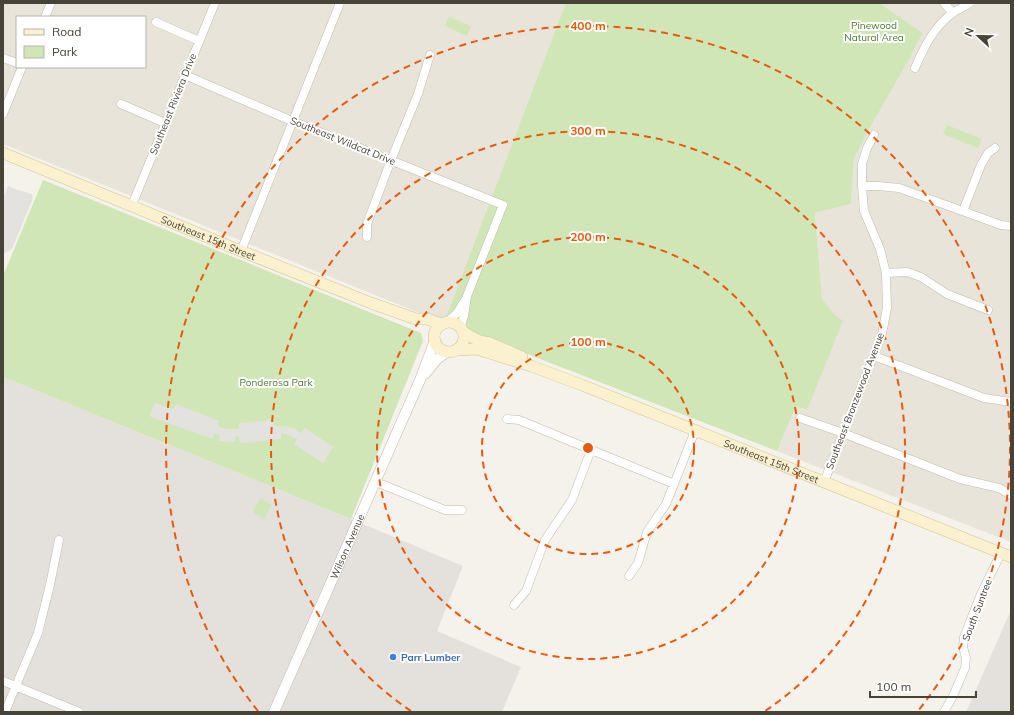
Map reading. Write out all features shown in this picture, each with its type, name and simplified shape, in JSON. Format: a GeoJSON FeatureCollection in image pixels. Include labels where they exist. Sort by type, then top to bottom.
{"type":"FeatureCollection","features":[{"type":"Feature","properties":{"kind":"main road","name":"Southeast 15th Street"},"geometry":{"type":"LineString","coordinates":[[3,153],[364,300],[416,319],[444,323]]}},
{"type":"Feature","properties":{"kind":"main road","name":"Southeast 15th Street"},"geometry":{"type":"LineString","coordinates":[[416,319],[434,338]]}},
{"type":"Feature","properties":{"kind":"main road"},"geometry":{"type":"LineString","coordinates":[[452,322],[457,324],[462,330],[464,337],[460,347],[452,351],[443,350],[436,344],[434,338],[436,331],[438,327],[444,323],[452,322]]}},
{"type":"Feature","properties":{"kind":"main road","name":"Southeast 15th Street"},"geometry":{"type":"LineString","coordinates":[[462,330],[479,341],[490,343],[520,356],[531,366]]}},
{"type":"Feature","properties":{"kind":"main road","name":"Southeast 15th Street"},"geometry":{"type":"LineString","coordinates":[[452,351],[477,349],[531,366],[582,385],[1006,555]]}},
{"type":"Feature","properties":{"kind":"street"},"geometry":{"type":"LineString","coordinates":[[45,16],[51,3]]}},
{"type":"Feature","properties":{"kind":"street","name":"Southeast Riviera Drive"},"geometry":{"type":"LineString","coordinates":[[132,205],[215,3]]}},
{"type":"Feature","properties":{"kind":"street"},"geometry":{"type":"LineString","coordinates":[[241,251],[340,3]]}},
{"type":"Feature","properties":{"kind":"street"},"geometry":{"type":"LineString","coordinates":[[944,3],[953,13]]}},
{"type":"Feature","properties":{"kind":"street"},"geometry":{"type":"LineString","coordinates":[[915,68],[924,48],[935,30],[953,13],[970,3]]}},
{"type":"Feature","properties":{"kind":"street"},"geometry":{"type":"LineString","coordinates":[[156,22],[199,41]]}},
{"type":"Feature","properties":{"kind":"street"},"geometry":{"type":"LineString","coordinates":[[367,237],[367,224],[418,94],[430,55]]}},
{"type":"Feature","properties":{"kind":"street"},"geometry":{"type":"LineString","coordinates":[[3,58],[16,63]]}},
{"type":"Feature","properties":{"kind":"street"},"geometry":{"type":"LineString","coordinates":[[3,114],[22,68]]}},
{"type":"Feature","properties":{"kind":"street","name":"Southeast Wildcat Drive"},"geometry":{"type":"LineString","coordinates":[[185,75],[292,121],[502,205],[468,296]]}},
{"type":"Feature","properties":{"kind":"street"},"geometry":{"type":"LineString","coordinates":[[121,104],[166,123]]}},
{"type":"Feature","properties":{"kind":"street","name":"Southeast Bronzewood Avenue"},"geometry":{"type":"LineString","coordinates":[[824,482],[882,334],[887,308],[886,273],[880,249],[864,211],[862,186],[862,164],[867,148],[874,135]]}},
{"type":"Feature","properties":{"kind":"street"},"geometry":{"type":"LineString","coordinates":[[963,211],[981,165],[988,153],[995,148]]}},
{"type":"Feature","properties":{"kind":"street"},"geometry":{"type":"LineString","coordinates":[[862,186],[899,188],[1002,225],[1011,226]]}},
{"type":"Feature","properties":{"kind":"street"},"geometry":{"type":"LineString","coordinates":[[886,273],[907,272],[921,277],[947,294],[988,310]]}},
{"type":"Feature","properties":{"kind":"street"},"geometry":{"type":"LineString","coordinates":[[444,323],[457,313],[468,296]]}},
{"type":"Feature","properties":{"kind":"street"},"geometry":{"type":"LineString","coordinates":[[462,330],[468,296]]}},
{"type":"Feature","properties":{"kind":"street","name":"Wilson Avenue"},"geometry":{"type":"LineString","coordinates":[[274,712],[420,380],[434,338]]}},
{"type":"Feature","properties":{"kind":"street","name":"Wilson Avenue"},"geometry":{"type":"LineString","coordinates":[[420,380],[437,359],[452,351]]}},
{"type":"Feature","properties":{"kind":"street"},"geometry":{"type":"LineString","coordinates":[[874,356],[984,398],[1011,402]]}},
{"type":"Feature","properties":{"kind":"street"},"geometry":{"type":"LineString","coordinates":[[800,418],[960,479],[999,488],[1011,495]]}},
{"type":"Feature","properties":{"kind":"street"},"geometry":{"type":"LineString","coordinates":[[507,419],[519,420],[674,484]]}},
{"type":"Feature","properties":{"kind":"street"},"geometry":{"type":"LineString","coordinates":[[629,576],[638,563],[647,532],[666,504],[695,431]]}},
{"type":"Feature","properties":{"kind":"street"},"geometry":{"type":"LineString","coordinates":[[514,605],[526,591],[545,540],[572,500],[591,450]]}},
{"type":"Feature","properties":{"kind":"street"},"geometry":{"type":"LineString","coordinates":[[376,482],[445,510],[462,510]]}},
{"type":"Feature","properties":{"kind":"street"},"geometry":{"type":"LineString","coordinates":[[4,712],[38,633],[59,540]]}},
{"type":"Feature","properties":{"kind":"street","name":"South Suntree"},"geometry":{"type":"LineString","coordinates":[[944,712],[953,696],[965,668],[966,658],[963,647],[964,637],[981,594],[1006,555]]}},
{"type":"Feature","properties":{"kind":"street"},"geometry":{"type":"LineString","coordinates":[[3,681],[79,712]]}},
{"type":"Feature","properties":{"kind":"shaded area"},"geometry":{"type":"Polygon","coordinates":[[[3,3],[570,3],[444,323],[3,144],[3,3]]]}},
{"type":"Feature","properties":{"kind":"shaded area"},"geometry":{"type":"Polygon","coordinates":[[[879,3],[1011,3],[1011,542],[777,451],[796,406],[807,410],[835,315],[822,299],[815,213],[851,204],[854,159],[923,33],[879,3]]]}},
{"type":"Feature","properties":{"kind":"shaded area"},"geometry":{"type":"Polygon","coordinates":[[[8,186],[32,194],[33,198],[12,249],[3,254],[3,198],[8,186]]]}},
{"type":"Feature","properties":{"kind":"shaded area"},"geometry":{"type":"Polygon","coordinates":[[[3,377],[463,566],[437,631],[521,667],[502,712],[3,712],[3,377]]]}},
{"type":"Feature","properties":{"kind":"shaded area"},"geometry":{"type":"Polygon","coordinates":[[[155,403],[174,409],[176,404],[219,421],[217,426],[227,429],[239,429],[239,423],[273,420],[274,426],[294,428],[301,433],[305,428],[333,447],[323,463],[294,444],[297,439],[281,433],[281,439],[240,443],[239,436],[235,437],[235,442],[219,441],[220,435],[214,434],[212,439],[149,416],[155,403]]]}},
{"type":"Feature","properties":{"kind":"shaded area"},"geometry":{"type":"Polygon","coordinates":[[[1011,610],[1011,712],[966,712],[1011,610]]]}},
{"type":"Feature","properties":{"kind":"green space","name":"Pinewood Natural Area"},"geometry":{"type":"Polygon","coordinates":[[[566,3],[879,3],[923,33],[854,159],[851,204],[815,213],[822,299],[835,315],[843,321],[807,410],[796,406],[777,451],[530,355],[445,320],[566,3]]]}},
{"type":"Feature","properties":{"kind":"green space"},"geometry":{"type":"Polygon","coordinates":[[[449,17],[471,26],[467,36],[445,26],[449,17]]]}},
{"type":"Feature","properties":{"kind":"green space"},"geometry":{"type":"Polygon","coordinates":[[[947,125],[982,139],[978,148],[943,134],[947,125]]]}},
{"type":"Feature","properties":{"kind":"green space","name":"Ponderosa Park"},"geometry":{"type":"Polygon","coordinates":[[[43,180],[421,333],[423,341],[351,519],[3,377],[3,276],[43,180]]]}},
{"type":"Feature","properties":{"kind":"green space"},"geometry":{"type":"Polygon","coordinates":[[[260,498],[272,505],[264,519],[253,512],[260,498]]]}},
{"type":"Feature","properties":{"kind":"place","name":"Parr Lumber"},"geometry":{"type":"Point","coordinates":[393,657]}}]}
